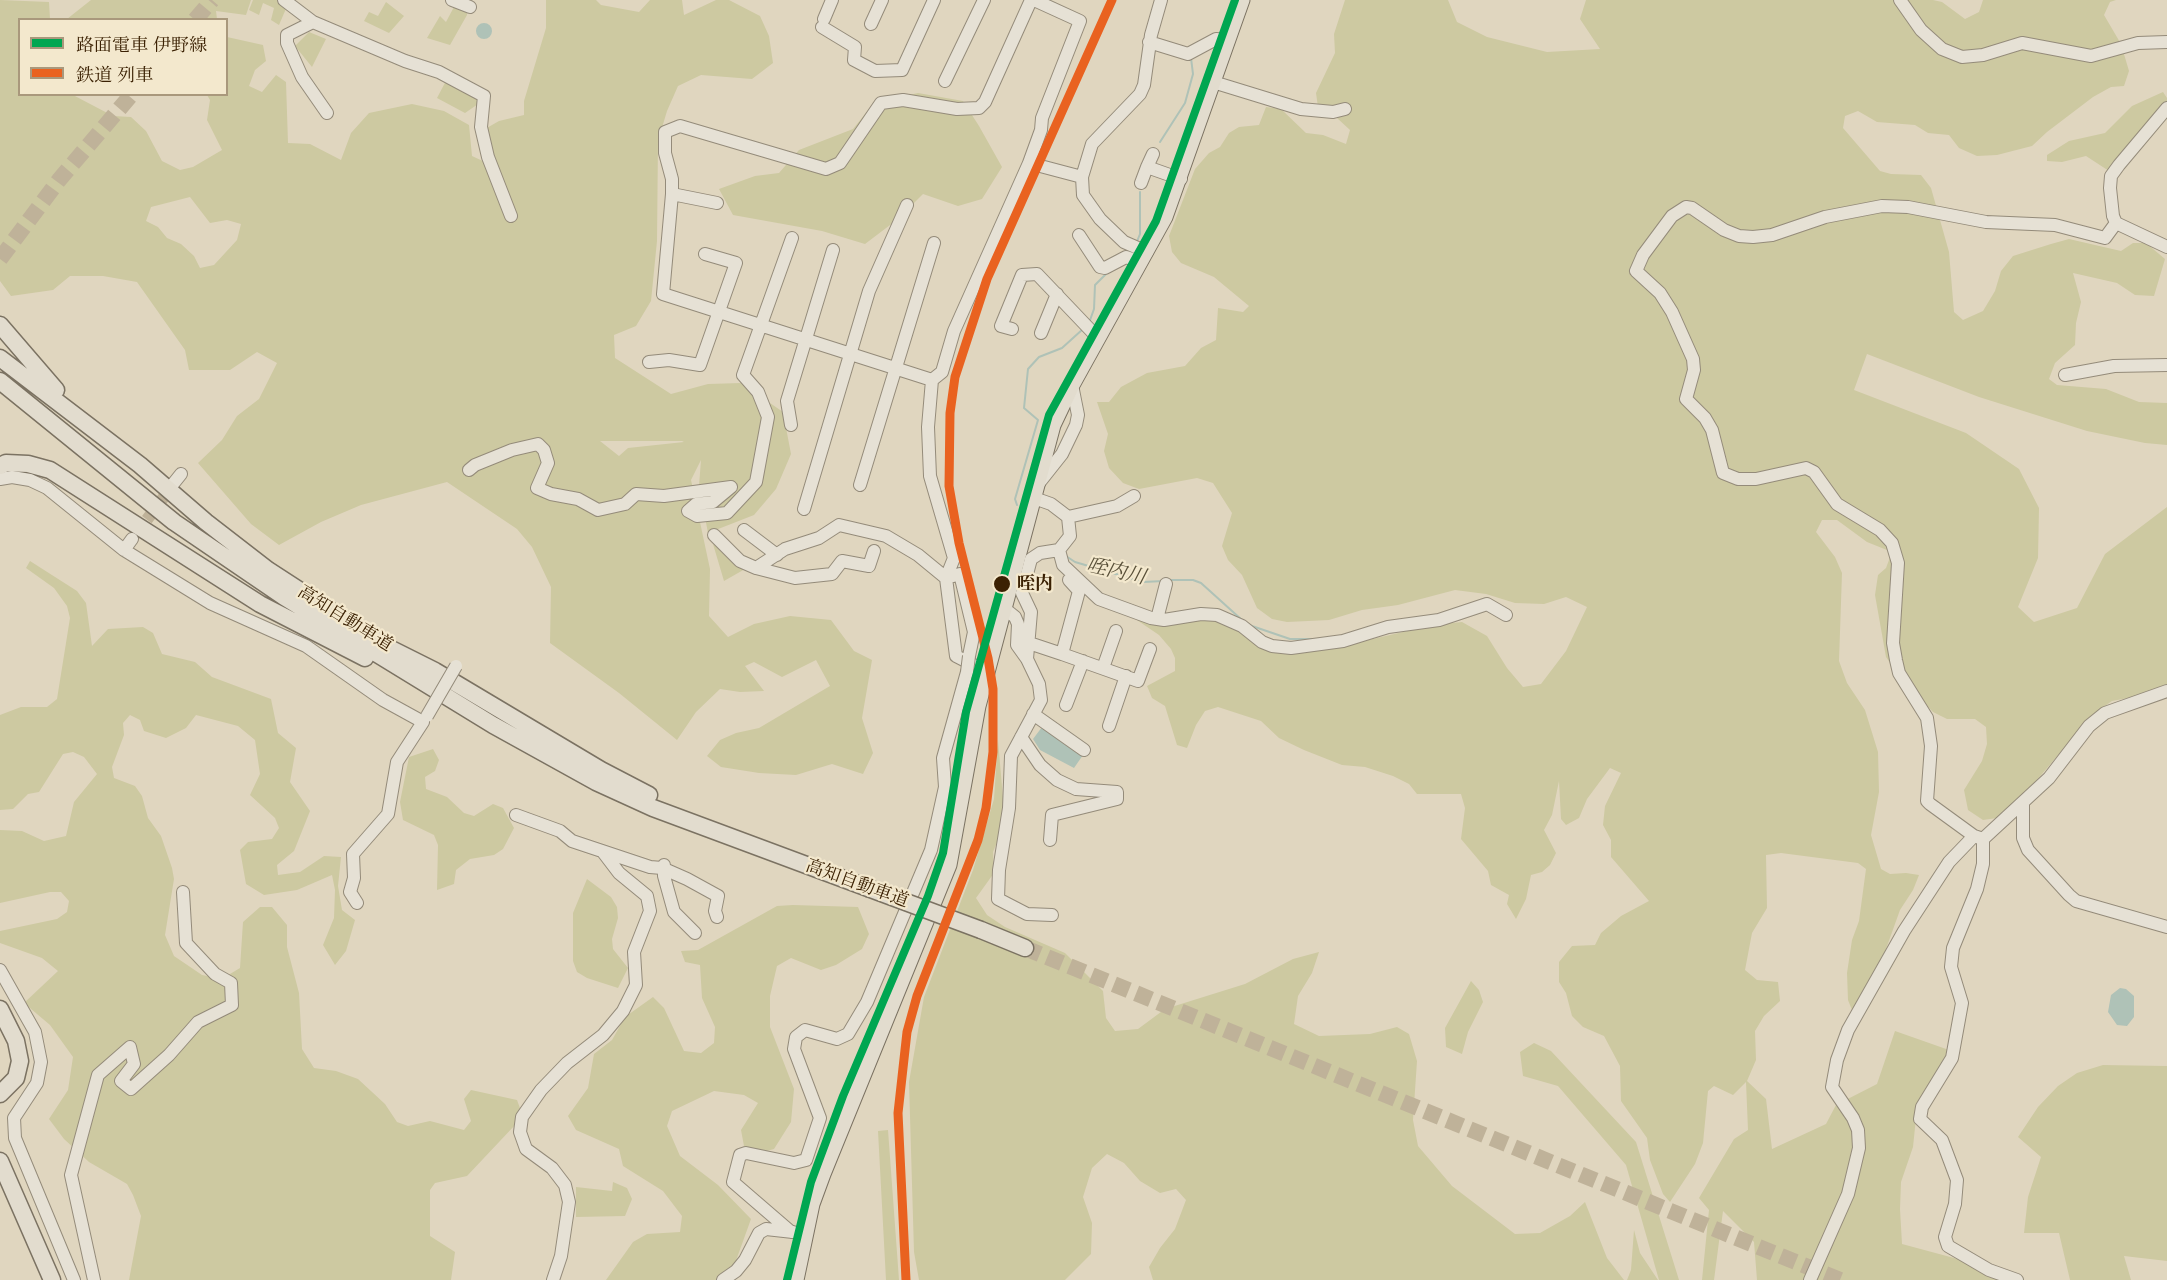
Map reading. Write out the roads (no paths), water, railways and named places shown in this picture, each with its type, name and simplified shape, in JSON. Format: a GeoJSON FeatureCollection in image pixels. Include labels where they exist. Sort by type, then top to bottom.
{"type":"FeatureCollection","features":[{"type":"Feature","properties":{"kind":"highway"},"geometry":{"type":"LineString","coordinates":[[0,325],[88,424]]}},
{"type":"Feature","properties":{"kind":"highway","name":"高知自動車道"},"geometry":{"type":"LineString","coordinates":[[0,358],[88,424],[268,570],[385,646],[435,671],[601,770],[721,833]]}},
{"type":"Feature","properties":{"kind":"highway","name":"高知自動車道"},"geometry":{"type":"LineString","coordinates":[[0,381],[174,522],[284,597],[493,725],[596,782],[653,808],[1025,948]]}},
{"type":"Feature","properties":{"kind":"highway"},"geometry":{"type":"LineString","coordinates":[[0,466],[6,463],[28,464],[50,470],[261,604],[493,725]]}},
{"type":"Feature","properties":{"kind":"highway"},"geometry":{"type":"LineString","coordinates":[[0,1009],[16,1041],[20,1061],[15,1078],[0,1094]]}},
{"type":"Feature","properties":{"kind":"highway"},"geometry":{"type":"LineString","coordinates":[[0,1161],[52,1280]]}},
{"type":"Feature","properties":{"kind":"main road"},"geometry":{"type":"LineString","coordinates":[[796,1280],[799,1234],[950,865],[972,731],[1053,425],[1072,385],[1090,331],[1181,179],[1242,0]]}},
{"type":"Feature","properties":{"kind":"street"},"geometry":{"type":"LineString","coordinates":[[284,0],[313,22],[405,61],[439,72],[484,96],[481,127],[488,157],[512,216]]}},
{"type":"Feature","properties":{"kind":"street"},"geometry":{"type":"LineString","coordinates":[[452,0],[470,7]]}},
{"type":"Feature","properties":{"kind":"street"},"geometry":{"type":"LineString","coordinates":[[832,0],[823,23],[855,47],[854,60],[876,71],[902,70],[934,0]]}},
{"type":"Feature","properties":{"kind":"street"},"geometry":{"type":"LineString","coordinates":[[871,24],[882,0]]}},
{"type":"Feature","properties":{"kind":"street"},"geometry":{"type":"LineString","coordinates":[[945,81],[984,0]]}},
{"type":"Feature","properties":{"kind":"street"},"geometry":{"type":"LineString","coordinates":[[932,380],[719,310],[663,294],[672,194],[665,132],[680,126],[826,169],[840,163],[880,103],[903,100],[957,109],[979,108],[985,102],[1033,0],[1080,21],[1042,118],[1041,130],[1029,163],[962,311],[942,372],[932,380],[928,427],[930,476],[954,558],[946,578],[956,656],[987,672]]}},
{"type":"Feature","properties":{"kind":"street"},"geometry":{"type":"LineString","coordinates":[[1079,236],[1100,267],[1105,268],[1136,254],[1100,219],[1083,195],[1082,177],[1092,144],[1123,109],[1136,99],[1143,88],[1149,42],[1161,0]]}},
{"type":"Feature","properties":{"kind":"street"},"geometry":{"type":"LineString","coordinates":[[1900,0],[1921,30],[1942,49],[1962,57],[1983,55],[2022,43],[2091,56],[2138,43],[2167,42]]}},
{"type":"Feature","properties":{"kind":"street"},"geometry":{"type":"LineString","coordinates":[[313,22],[287,35],[286,43],[303,77],[327,113]]}},
{"type":"Feature","properties":{"kind":"street"},"geometry":{"type":"LineString","coordinates":[[1149,42],[1188,54],[1216,39],[1228,40]]}},
{"type":"Feature","properties":{"kind":"street"},"geometry":{"type":"LineString","coordinates":[[1213,82],[1301,109],[1333,112],[1344,109]]}},
{"type":"Feature","properties":{"kind":"street"},"geometry":{"type":"LineString","coordinates":[[2167,108],[2111,176],[2112,207],[2116,222],[2167,247]]}},
{"type":"Feature","properties":{"kind":"street"},"geometry":{"type":"LineString","coordinates":[[1141,183],[1153,154]]}},
{"type":"Feature","properties":{"kind":"street"},"geometry":{"type":"LineString","coordinates":[[1029,163],[1082,177]]}},
{"type":"Feature","properties":{"kind":"street"},"geometry":{"type":"LineString","coordinates":[[1147,167],[1181,179]]}},
{"type":"Feature","properties":{"kind":"street"},"geometry":{"type":"LineString","coordinates":[[672,194],[717,203]]}},
{"type":"Feature","properties":{"kind":"street"},"geometry":{"type":"LineString","coordinates":[[804,509],[869,291],[907,205]]}},
{"type":"Feature","properties":{"kind":"street"},"geometry":{"type":"LineString","coordinates":[[2017,1280],[1989,1270],[1948,1246],[1945,1237],[1955,1204],[1957,1180],[1942,1140],[1920,1119],[1922,1107],[1952,1058],[1962,1003],[1951,967],[1953,948],[1977,889],[1983,864],[1979,837],[1927,801],[1929,728],[1927,718],[1899,673],[1893,643],[1898,563],[1892,543],[1880,530],[1837,504],[1814,472],[1806,468],[1756,479],[1738,479],[1723,473],[1712,430],[1705,418],[1686,399],[1694,370],[1693,358],[1672,312],[1660,293],[1636,271],[1643,255],[1672,216],[1686,207],[1692,208],[1724,230],[1739,236],[1753,237],[1772,235],[1825,217],[1882,206],[1908,207],[1986,222],[2055,225],[2105,238],[2116,222]]}},
{"type":"Feature","properties":{"kind":"street"},"geometry":{"type":"LineString","coordinates":[[469,470],[475,465],[512,450],[538,444],[544,450],[548,463],[537,488],[550,494],[578,499],[598,510],[625,504],[636,494],[664,496],[731,486],[713,502],[696,504],[688,511],[697,516],[728,513],[756,482],[768,417],[758,392],[743,375],[792,238]]}},
{"type":"Feature","properties":{"kind":"street"},"geometry":{"type":"LineString","coordinates":[[860,485],[934,243]]}},
{"type":"Feature","properties":{"kind":"street"},"geometry":{"type":"LineString","coordinates":[[791,425],[787,401],[833,250]]}},
{"type":"Feature","properties":{"kind":"street"},"geometry":{"type":"LineString","coordinates":[[649,362],[669,360],[700,365],[736,263],[705,254]]}},
{"type":"Feature","properties":{"kind":"street"},"geometry":{"type":"LineString","coordinates":[[1012,329],[1001,326],[1022,275],[1037,274],[1090,331]]}},
{"type":"Feature","properties":{"kind":"street"},"geometry":{"type":"LineString","coordinates":[[1041,333],[1057,294]]}},
{"type":"Feature","properties":{"kind":"street"},"geometry":{"type":"LineString","coordinates":[[2065,375],[2114,366],[2167,365]]}},
{"type":"Feature","properties":{"kind":"street"},"geometry":{"type":"LineString","coordinates":[[0,479],[12,477],[30,480],[47,488],[210,603],[306,646],[383,700],[425,719]]}},
{"type":"Feature","properties":{"kind":"street"},"geometry":{"type":"LineString","coordinates":[[1027,659],[1031,612],[1022,593],[1031,559],[1040,553],[1059,550],[1070,537],[1068,517],[1036,492]]}},
{"type":"Feature","properties":{"kind":"street"},"geometry":{"type":"LineString","coordinates":[[1068,517],[1117,506],[1134,496]]}},
{"type":"Feature","properties":{"kind":"street"},"geometry":{"type":"LineString","coordinates":[[756,568],[777,555],[819,538],[839,525],[886,536],[918,555],[946,578]]}},
{"type":"Feature","properties":{"kind":"street"},"geometry":{"type":"LineString","coordinates":[[744,530],[777,555]]}},
{"type":"Feature","properties":{"kind":"street"},"geometry":{"type":"LineString","coordinates":[[714,536],[740,561],[756,568],[795,578],[832,574],[842,561],[869,566],[874,551]]}},
{"type":"Feature","properties":{"kind":"street"},"geometry":{"type":"LineString","coordinates":[[1059,550],[1066,577],[1079,591],[1062,654]]}},
{"type":"Feature","properties":{"kind":"street"},"geometry":{"type":"LineString","coordinates":[[1063,565],[1099,598],[1158,619],[1217,615],[1242,626],[1262,642],[1272,646],[1291,648],[1343,641],[1388,627],[1439,620],[1487,604],[1506,615]]}},
{"type":"Feature","properties":{"kind":"street"},"geometry":{"type":"LineString","coordinates":[[799,1234],[733,1182],[740,1155],[746,1152],[794,1163],[806,1160],[820,1118],[794,1049],[796,1037],[804,1030],[837,1039],[848,1034],[867,1002],[931,850],[945,787],[944,758],[948,736],[967,672],[974,632],[960,574],[946,578]]}},
{"type":"Feature","properties":{"kind":"street"},"geometry":{"type":"LineString","coordinates":[[1158,619],[1166,584]]}},
{"type":"Feature","properties":{"kind":"street"},"geometry":{"type":"LineString","coordinates":[[1005,609],[1015,617],[1018,624],[1017,645],[1027,659],[1041,692],[1041,700],[1011,756],[1009,808],[999,870],[998,899],[1027,914],[1052,915]]}},
{"type":"Feature","properties":{"kind":"street"},"geometry":{"type":"LineString","coordinates":[[1103,668],[1116,632]]}},
{"type":"Feature","properties":{"kind":"street"},"geometry":{"type":"LineString","coordinates":[[1029,644],[1138,681],[1150,649]]}},
{"type":"Feature","properties":{"kind":"street"},"geometry":{"type":"LineString","coordinates":[[1066,705],[1083,661]]}},
{"type":"Feature","properties":{"kind":"street"},"geometry":{"type":"LineString","coordinates":[[357,903],[350,892],[354,878],[353,854],[388,814],[397,762],[456,666]]}},
{"type":"Feature","properties":{"kind":"street"},"geometry":{"type":"LineString","coordinates":[[1109,726],[1126,676]]}},
{"type":"Feature","properties":{"kind":"street"},"geometry":{"type":"LineString","coordinates":[[1810,1280],[1848,1194],[1859,1148],[1858,1130],[1853,1118],[1832,1087],[1837,1060],[1848,1030],[1904,931],[1949,862],[2049,778],[2089,726],[2105,713],[2167,691]]}},
{"type":"Feature","properties":{"kind":"street"},"geometry":{"type":"LineString","coordinates":[[1034,714],[1084,750]]}},
{"type":"Feature","properties":{"kind":"street"},"geometry":{"type":"LineString","coordinates":[[1021,737],[1040,765],[1057,780],[1076,789],[1117,792],[1117,799],[1052,815],[1050,840]]}},
{"type":"Feature","properties":{"kind":"street"},"geometry":{"type":"LineString","coordinates":[[2023,802],[2023,838],[2028,850],[2069,895],[2076,901],[2133,915],[2167,927]]}},
{"type":"Feature","properties":{"kind":"street"},"geometry":{"type":"LineString","coordinates":[[516,815],[561,831],[572,841],[603,852],[663,866],[718,896],[715,911],[717,917]]}},
{"type":"Feature","properties":{"kind":"street"},"geometry":{"type":"LineString","coordinates":[[553,1280],[561,1256],[569,1202],[565,1185],[552,1168],[526,1149],[520,1132],[522,1117],[541,1090],[567,1063],[603,1035],[623,1011],[636,985],[633,952],[650,910],[647,896],[618,873],[603,852]]}},
{"type":"Feature","properties":{"kind":"street"},"geometry":{"type":"LineString","coordinates":[[663,866],[674,912],[695,933]]}},
{"type":"Feature","properties":{"kind":"street"},"geometry":{"type":"LineString","coordinates":[[94,1280],[70,1175],[98,1075],[130,1047],[134,1064],[121,1081],[131,1089],[170,1056],[198,1022],[232,1005],[231,983],[215,974],[186,943],[183,892]]}},
{"type":"Feature","properties":{"kind":"street"},"geometry":{"type":"LineString","coordinates":[[0,970],[35,1032],[41,1062],[37,1083],[14,1118],[15,1138],[74,1280]]}},
{"type":"Feature","properties":{"kind":"street"},"geometry":{"type":"LineString","coordinates":[[723,1280],[736,1271],[745,1260],[759,1233],[766,1229],[799,1234]]}},
{"type":"Feature","properties":{"kind":"waterway"},"geometry":{"type":"LineString","coordinates":[[1160,142],[1185,103],[1193,74],[1191,58]]}},
{"type":"Feature","properties":{"kind":"waterway"},"geometry":{"type":"LineString","coordinates":[[1136,244],[1140,234],[1140,192]]}},
{"type":"Feature","properties":{"kind":"waterway"},"geometry":{"type":"LineString","coordinates":[[1089,323],[1094,309],[1095,285],[1108,272]]}},
{"type":"Feature","properties":{"kind":"waterway"},"geometry":{"type":"LineString","coordinates":[[1017,505],[1015,499],[1038,420],[1024,408],[1028,369],[1039,357],[1062,348],[1083,329]]}},
{"type":"Feature","properties":{"kind":"waterway","name":"咥内川"},"geometry":{"type":"LineString","coordinates":[[1066,556],[1075,562],[1143,582],[1164,581]]}},
{"type":"Feature","properties":{"kind":"waterway","name":"咥内川"},"geometry":{"type":"LineString","coordinates":[[1169,580],[1193,580],[1201,583],[1242,620]]}},
{"type":"Feature","properties":{"kind":"waterway","name":"咥内川"},"geometry":{"type":"LineString","coordinates":[[1249,625],[1290,639],[1313,639]]}},
{"type":"Feature","properties":{"kind":"tunnel"},"geometry":{"type":"LineString","coordinates":[[197,18],[212,0]]}},
{"type":"Feature","properties":{"kind":"tunnel"},"geometry":{"type":"LineString","coordinates":[[0,259],[59,180],[130,96]]}},
{"type":"Feature","properties":{"kind":"tunnel"},"geometry":{"type":"LineString","coordinates":[[136,534],[173,485]]}},
{"type":"Feature","properties":{"kind":"tunnel"},"geometry":{"type":"LineString","coordinates":[[1025,948],[1840,1280]]}},
{"type":"Feature","properties":{"kind":"tram line","name":"伊野線"},"geometry":{"type":"LineString","coordinates":[[787,1280],[811,1182],[843,1096],[928,896],[943,853],[966,712],[1049,415],[1156,221],[1235,0]]}},
{"type":"Feature","properties":{"kind":"rail line","name":"列車"},"geometry":{"type":"LineString","coordinates":[[906,1280],[898,1113],[907,1032],[917,996],[978,840],[986,808],[993,752],[993,689],[988,658],[959,543],[949,486],[950,413],[955,377],[987,279],[1112,0]]}},
{"type":"Feature","properties":{"kind":"place","name":"咥内"},"geometry":{"type":"Point","coordinates":[1002,584]}}]}
